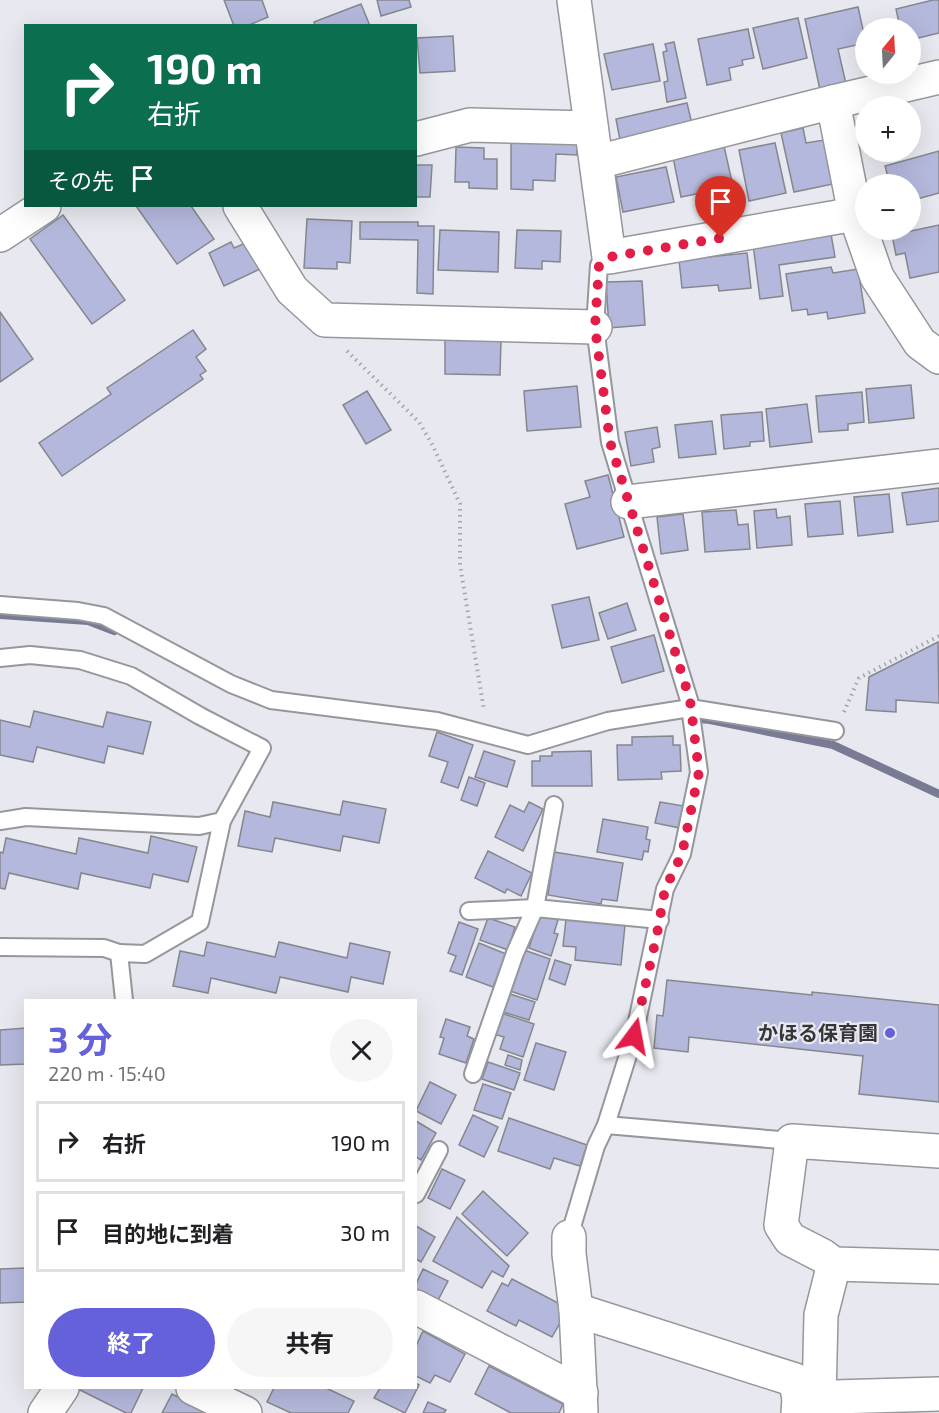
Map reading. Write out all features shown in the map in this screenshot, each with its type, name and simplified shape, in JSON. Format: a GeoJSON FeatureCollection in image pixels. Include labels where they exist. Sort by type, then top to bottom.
{"type":"FeatureCollection","features":[{"type":"Feature","properties":{"kind":"street"},"geometry":{"type":"LineString","coordinates":[[574,0],[609,257],[855,214],[833,102]]}},
{"type":"Feature","properties":{"kind":"street"},"geometry":{"type":"LineString","coordinates":[[597,162],[939,77]]}},
{"type":"Feature","properties":{"kind":"street"},"geometry":{"type":"LineString","coordinates":[[417,140],[470,125],[591,128]]}},
{"type":"Feature","properties":{"kind":"street"},"geometry":{"type":"LineString","coordinates":[[0,235],[42,207]]}},
{"type":"Feature","properties":{"kind":"street"},"geometry":{"type":"LineString","coordinates":[[241,207],[292,290],[325,320],[595,327]]}},
{"type":"Feature","properties":{"kind":"street"},"geometry":{"type":"LineString","coordinates":[[864,240],[877,277],[920,343],[939,357]]}},
{"type":"Feature","properties":{"kind":"street"},"geometry":{"type":"LineString","coordinates":[[628,502],[939,466]]}},
{"type":"Feature","properties":{"kind":"street"},"geometry":{"type":"LineString","coordinates":[[939,1151],[792,1141],[781,1226],[790,1239],[834,1264],[939,1267]]}},
{"type":"Feature","properties":{"kind":"street"},"geometry":{"type":"LineString","coordinates":[[569,1237],[581,1403]]}},
{"type":"Feature","properties":{"kind":"street"},"geometry":{"type":"LineString","coordinates":[[805,1403],[821,1315],[834,1264]]}},
{"type":"Feature","properties":{"kind":"street"},"geometry":{"type":"LineString","coordinates":[[417,1308],[581,1403]]}},
{"type":"Feature","properties":{"kind":"street"},"geometry":{"type":"LineString","coordinates":[[576,1310],[795,1380],[805,1403]]}},
{"type":"Feature","properties":{"kind":"street"},"geometry":{"type":"LineString","coordinates":[[45,1413],[61,1389]]}},
{"type":"Feature","properties":{"kind":"street"},"geometry":{"type":"LineString","coordinates":[[196,1389],[245,1413]]}},
{"type":"Feature","properties":{"kind":"street"},"geometry":{"type":"LineString","coordinates":[[805,1403],[939,1394]]}},
{"type":"Feature","properties":{"kind":"lane"},"geometry":{"type":"LineString","coordinates":[[569,1237],[596,1146],[606,1125],[634,1036],[665,889],[682,854],[699,772],[690,708],[610,442],[595,327],[599,265],[609,257]]}},
{"type":"Feature","properties":{"kind":"lane"},"geometry":{"type":"LineString","coordinates":[[0,605],[78,611],[104,616],[231,684],[271,700],[437,721],[528,745],[608,721],[690,708],[835,731]]}},
{"type":"Feature","properties":{"kind":"lane"},"geometry":{"type":"LineString","coordinates":[[0,658],[30,655],[80,660],[131,676],[200,716],[262,748],[222,821],[200,922],[145,954],[119,953],[104,948],[0,947]]}},
{"type":"Feature","properties":{"kind":"lane"},"geometry":{"type":"LineString","coordinates":[[474,1074],[515,953],[535,908],[554,805]]}},
{"type":"Feature","properties":{"kind":"lane"},"geometry":{"type":"LineString","coordinates":[[0,821],[26,817],[199,826],[222,821]]}},
{"type":"Feature","properties":{"kind":"lane"},"geometry":{"type":"LineString","coordinates":[[469,910],[535,908],[660,920]]}},
{"type":"Feature","properties":{"kind":"lane"},"geometry":{"type":"LineString","coordinates":[[119,953],[124,999]]}},
{"type":"Feature","properties":{"kind":"lane"},"geometry":{"type":"LineString","coordinates":[[606,1125],[792,1141]]}},
{"type":"Feature","properties":{"kind":"lane"},"geometry":{"type":"LineString","coordinates":[[417,1192],[439,1150]]}},
{"type":"Feature","properties":{"kind":"path"},"geometry":{"type":"LineString","coordinates":[[325,320],[330,334],[419,422],[460,504],[460,565],[488,734]]}},
{"type":"Feature","properties":{"kind":"path"},"geometry":{"type":"LineString","coordinates":[[835,731],[859,678],[939,636]]}},
{"type":"Feature","properties":{"kind":"building"},"geometry":{"type":"Polygon","coordinates":[[[224,0],[262,0],[268,17],[252,24],[233,24],[224,0]]]}},
{"type":"Feature","properties":{"kind":"building"},"geometry":{"type":"Polygon","coordinates":[[[377,0],[409,0],[411,7],[381,16],[377,0]]]}},
{"type":"Feature","properties":{"kind":"building"},"geometry":{"type":"Polygon","coordinates":[[[939,0],[939,33],[921,37],[921,18],[898,18],[896,9],[939,0]]]}},
{"type":"Feature","properties":{"kind":"building"},"geometry":{"type":"Polygon","coordinates":[[[361,4],[369,24],[314,24],[314,22],[361,4]]]}},
{"type":"Feature","properties":{"kind":"building"},"geometry":{"type":"Polygon","coordinates":[[[858,7],[860,18],[855,18],[855,45],[838,49],[846,84],[820,90],[805,19],[858,7]]]}},
{"type":"Feature","properties":{"kind":"building"},"geometry":{"type":"Polygon","coordinates":[[[798,18],[807,58],[763,69],[753,28],[798,18]]]}},
{"type":"Feature","properties":{"kind":"building"},"geometry":{"type":"Polygon","coordinates":[[[748,29],[754,58],[742,60],[743,65],[729,68],[731,80],[707,85],[698,39],[748,29]]]}},
{"type":"Feature","properties":{"kind":"building"},"geometry":{"type":"Polygon","coordinates":[[[453,36],[455,71],[420,73],[417,38],[453,36]]]}},
{"type":"Feature","properties":{"kind":"building"},"geometry":{"type":"Polygon","coordinates":[[[674,42],[686,98],[667,102],[664,82],[668,81],[663,52],[667,51],[665,44],[674,42]]]}},
{"type":"Feature","properties":{"kind":"building"},"geometry":{"type":"Polygon","coordinates":[[[653,44],[660,81],[612,90],[604,54],[653,44]]]}},
{"type":"Feature","properties":{"kind":"building"},"geometry":{"type":"Polygon","coordinates":[[[687,103],[692,124],[620,140],[616,119],[687,103]]]}},
{"type":"Feature","properties":{"kind":"building"},"geometry":{"type":"Polygon","coordinates":[[[803,128],[806,143],[824,140],[833,184],[794,192],[781,133],[803,128]]]}},
{"type":"Feature","properties":{"kind":"building"},"geometry":{"type":"Polygon","coordinates":[[[511,143],[577,144],[577,155],[556,154],[555,181],[533,180],[533,190],[511,189],[511,143]]]}},
{"type":"Feature","properties":{"kind":"building"},"geometry":{"type":"Polygon","coordinates":[[[775,143],[786,193],[749,201],[739,150],[775,143]]]}},
{"type":"Feature","properties":{"kind":"building"},"geometry":{"type":"Polygon","coordinates":[[[724,146],[732,182],[715,185],[716,190],[681,197],[673,157],[724,146]]]}},
{"type":"Feature","properties":{"kind":"building"},"geometry":{"type":"Polygon","coordinates":[[[456,147],[484,148],[484,159],[497,159],[497,189],[469,188],[469,182],[455,182],[456,147]]]}},
{"type":"Feature","properties":{"kind":"building"},"geometry":{"type":"Polygon","coordinates":[[[939,151],[939,193],[921,198],[921,174],[887,174],[885,166],[899,162],[921,162],[921,156],[939,151]]]}},
{"type":"Feature","properties":{"kind":"building"},"geometry":{"type":"Polygon","coordinates":[[[417,165],[432,165],[430,197],[417,197],[417,165]]]}},
{"type":"Feature","properties":{"kind":"building"},"geometry":{"type":"Polygon","coordinates":[[[666,167],[674,202],[623,212],[616,177],[666,167]]]}},
{"type":"Feature","properties":{"kind":"building"},"geometry":{"type":"Polygon","coordinates":[[[137,207],[192,207],[214,239],[177,264],[137,207]]]}},
{"type":"Feature","properties":{"kind":"building"},"geometry":{"type":"Polygon","coordinates":[[[63,215],[125,300],[92,324],[30,239],[63,215]]]}},
{"type":"Feature","properties":{"kind":"building"},"geometry":{"type":"Polygon","coordinates":[[[307,219],[352,221],[350,263],[337,262],[337,269],[304,268],[307,219]]]}},
{"type":"Feature","properties":{"kind":"building"},"geometry":{"type":"Polygon","coordinates":[[[360,222],[418,222],[418,226],[434,226],[433,294],[417,293],[418,240],[360,239],[360,222]]]}},
{"type":"Feature","properties":{"kind":"building"},"geometry":{"type":"Polygon","coordinates":[[[939,225],[939,272],[910,278],[905,253],[896,255],[893,240],[921,240],[921,229],[939,225]]]}},
{"type":"Feature","properties":{"kind":"building"},"geometry":{"type":"Polygon","coordinates":[[[440,230],[499,232],[498,272],[438,270],[440,230]]]}},
{"type":"Feature","properties":{"kind":"building"},"geometry":{"type":"Polygon","coordinates":[[[517,230],[561,231],[560,262],[542,261],[542,269],[515,268],[517,230]]]}},
{"type":"Feature","properties":{"kind":"building"},"geometry":{"type":"Polygon","coordinates":[[[831,234],[835,257],[779,265],[783,296],[760,299],[753,244],[831,234]]]}},
{"type":"Feature","properties":{"kind":"building"},"geometry":{"type":"Polygon","coordinates":[[[231,242],[234,248],[248,242],[260,269],[224,286],[209,253],[231,242]]]}},
{"type":"Feature","properties":{"kind":"building"},"geometry":{"type":"Polygon","coordinates":[[[747,253],[751,288],[719,291],[718,285],[682,288],[679,260],[747,253]]]}},
{"type":"Feature","properties":{"kind":"building"},"geometry":{"type":"Polygon","coordinates":[[[831,267],[833,273],[858,269],[865,313],[828,319],[827,312],[808,315],[807,309],[792,311],[786,274],[831,267]]]}},
{"type":"Feature","properties":{"kind":"building"},"geometry":{"type":"Polygon","coordinates":[[[642,281],[645,325],[609,328],[606,282],[642,281]]]}},
{"type":"Feature","properties":{"kind":"building"},"geometry":{"type":"Polygon","coordinates":[[[0,312],[33,359],[0,382],[0,312]]]}},
{"type":"Feature","properties":{"kind":"building"},"geometry":{"type":"Polygon","coordinates":[[[193,330],[206,349],[196,357],[206,371],[200,375],[203,379],[62,476],[39,443],[111,394],[107,388],[193,330]]]}},
{"type":"Feature","properties":{"kind":"building"},"geometry":{"type":"Polygon","coordinates":[[[445,339],[501,340],[500,375],[445,374],[445,339]]]}},
{"type":"Feature","properties":{"kind":"building"},"geometry":{"type":"Polygon","coordinates":[[[911,385],[914,418],[869,423],[866,389],[911,385]]]}},
{"type":"Feature","properties":{"kind":"building"},"geometry":{"type":"Polygon","coordinates":[[[577,386],[581,427],[527,431],[524,391],[577,386]]]}},
{"type":"Feature","properties":{"kind":"building"},"geometry":{"type":"Polygon","coordinates":[[[367,391],[391,430],[366,444],[343,405],[367,391]]]}},
{"type":"Feature","properties":{"kind":"building"},"geometry":{"type":"Polygon","coordinates":[[[862,392],[864,422],[848,424],[848,430],[819,432],[816,396],[862,392]]]}},
{"type":"Feature","properties":{"kind":"building"},"geometry":{"type":"Polygon","coordinates":[[[807,404],[812,442],[770,447],[766,409],[807,404]]]}},
{"type":"Feature","properties":{"kind":"building"},"geometry":{"type":"Polygon","coordinates":[[[762,412],[764,441],[750,442],[750,446],[724,449],[721,415],[762,412]]]}},
{"type":"Feature","properties":{"kind":"building"},"geometry":{"type":"Polygon","coordinates":[[[712,421],[716,454],[679,458],[675,425],[712,421]]]}},
{"type":"Feature","properties":{"kind":"building"},"geometry":{"type":"Polygon","coordinates":[[[657,427],[660,447],[652,449],[654,462],[631,466],[625,432],[657,427]]]}},
{"type":"Feature","properties":{"kind":"building"},"geometry":{"type":"Polygon","coordinates":[[[608,475],[624,537],[577,549],[565,504],[590,497],[585,481],[608,475]]]}},
{"type":"Feature","properties":{"kind":"building"},"geometry":{"type":"Polygon","coordinates":[[[939,488],[939,521],[907,525],[902,493],[939,488]]]}},
{"type":"Feature","properties":{"kind":"building"},"geometry":{"type":"Polygon","coordinates":[[[889,494],[893,532],[858,536],[854,497],[889,494]]]}},
{"type":"Feature","properties":{"kind":"building"},"geometry":{"type":"Polygon","coordinates":[[[840,501],[843,534],[808,537],[805,504],[840,501]]]}},
{"type":"Feature","properties":{"kind":"building"},"geometry":{"type":"Polygon","coordinates":[[[776,509],[777,518],[790,516],[792,545],[757,548],[754,511],[776,509]]]}},
{"type":"Feature","properties":{"kind":"building"},"geometry":{"type":"Polygon","coordinates":[[[736,510],[738,525],[748,524],[750,549],[705,552],[702,512],[736,510]]]}},
{"type":"Feature","properties":{"kind":"building"},"geometry":{"type":"Polygon","coordinates":[[[683,514],[688,550],[661,554],[657,517],[683,514]]]}},
{"type":"Feature","properties":{"kind":"building"},"geometry":{"type":"Polygon","coordinates":[[[589,597],[599,640],[562,648],[552,605],[589,597]]]}},
{"type":"Feature","properties":{"kind":"building"},"geometry":{"type":"Polygon","coordinates":[[[627,603],[636,630],[608,639],[599,613],[627,603]]]}},
{"type":"Feature","properties":{"kind":"building"},"geometry":{"type":"Polygon","coordinates":[[[654,635],[664,671],[622,683],[611,647],[654,635]]]}},
{"type":"Feature","properties":{"kind":"building"},"geometry":{"type":"Polygon","coordinates":[[[938,642],[939,703],[896,700],[896,712],[866,710],[869,677],[938,642]]]}},
{"type":"Feature","properties":{"kind":"building"},"geometry":{"type":"Polygon","coordinates":[[[34,711],[103,727],[107,712],[151,722],[143,754],[108,746],[104,763],[37,747],[33,762],[0,755],[0,720],[30,727],[34,711]]]}},
{"type":"Feature","properties":{"kind":"building"},"geometry":{"type":"Polygon","coordinates":[[[437,732],[473,745],[458,788],[441,782],[448,762],[429,756],[437,732]]]}},
{"type":"Feature","properties":{"kind":"building"},"geometry":{"type":"Polygon","coordinates":[[[673,736],[673,745],[680,745],[681,771],[661,772],[662,779],[618,780],[617,745],[632,745],[632,737],[673,736]]]}},
{"type":"Feature","properties":{"kind":"building"},"geometry":{"type":"Polygon","coordinates":[[[484,751],[515,761],[507,787],[475,777],[484,751]]]}},
{"type":"Feature","properties":{"kind":"building"},"geometry":{"type":"Polygon","coordinates":[[[591,751],[592,786],[532,786],[532,761],[540,761],[540,756],[552,756],[552,752],[591,751]]]}},
{"type":"Feature","properties":{"kind":"building"},"geometry":{"type":"Polygon","coordinates":[[[469,777],[485,783],[477,806],[461,800],[469,777]]]}},
{"type":"Feature","properties":{"kind":"building"},"geometry":{"type":"Polygon","coordinates":[[[343,801],[386,809],[379,843],[343,836],[340,851],[275,838],[272,852],[238,846],[245,811],[270,817],[273,802],[340,815],[343,801]]]}},
{"type":"Feature","properties":{"kind":"building"},"geometry":{"type":"Polygon","coordinates":[[[529,802],[543,809],[523,851],[495,837],[510,805],[524,812],[529,802]]]}},
{"type":"Feature","properties":{"kind":"building"},"geometry":{"type":"Polygon","coordinates":[[[660,802],[684,806],[680,828],[655,823],[660,802]]]}},
{"type":"Feature","properties":{"kind":"building"},"geometry":{"type":"Polygon","coordinates":[[[603,819],[648,827],[646,839],[650,840],[648,852],[644,851],[642,860],[597,852],[603,819]]]}},
{"type":"Feature","properties":{"kind":"building"},"geometry":{"type":"Polygon","coordinates":[[[151,836],[197,847],[188,882],[153,874],[150,888],[81,873],[78,889],[9,873],[5,889],[0,888],[0,852],[3,853],[6,838],[76,854],[79,838],[148,853],[151,836]]]}},
{"type":"Feature","properties":{"kind":"building"},"geometry":{"type":"Polygon","coordinates":[[[488,851],[532,873],[521,896],[507,889],[505,893],[475,878],[488,851]]]}},
{"type":"Feature","properties":{"kind":"building"},"geometry":{"type":"Polygon","coordinates":[[[554,852],[623,863],[617,901],[602,899],[601,904],[548,895],[554,852]]]}},
{"type":"Feature","properties":{"kind":"building"},"geometry":{"type":"Polygon","coordinates":[[[540,914],[558,920],[554,933],[558,934],[551,956],[529,948],[540,914]]]}},
{"type":"Feature","properties":{"kind":"building"},"geometry":{"type":"Polygon","coordinates":[[[488,918],[515,927],[508,950],[480,940],[488,918]]]}},
{"type":"Feature","properties":{"kind":"building"},"geometry":{"type":"Polygon","coordinates":[[[566,919],[625,925],[621,965],[575,960],[576,947],[563,946],[566,919]]]}},
{"type":"Feature","properties":{"kind":"building"},"geometry":{"type":"Polygon","coordinates":[[[459,922],[478,929],[462,975],[450,971],[456,956],[448,953],[459,922]]]}},
{"type":"Feature","properties":{"kind":"building"},"geometry":{"type":"Polygon","coordinates":[[[207,942],[275,957],[279,942],[347,958],[350,943],[390,952],[383,984],[351,977],[348,992],[280,977],[276,993],[211,978],[208,993],[173,986],[180,951],[204,956],[207,942]]]}},
{"type":"Feature","properties":{"kind":"building"},"geometry":{"type":"Polygon","coordinates":[[[479,943],[506,954],[493,987],[466,977],[479,943]]]}},
{"type":"Feature","properties":{"kind":"building"},"geometry":{"type":"Polygon","coordinates":[[[524,950],[550,959],[537,1000],[510,991],[524,950]]]}},
{"type":"Feature","properties":{"kind":"building"},"geometry":{"type":"Polygon","coordinates":[[[555,960],[571,965],[565,985],[549,979],[555,960]]]}},
{"type":"Feature","properties":{"kind":"building"},"geometry":{"type":"Polygon","coordinates":[[[667,980],[939,1005],[939,1102],[859,1094],[863,1056],[689,1037],[688,1052],[654,1048],[657,1015],[663,1016],[667,980]]]}},
{"type":"Feature","properties":{"kind":"building"},"geometry":{"type":"Polygon","coordinates":[[[510,994],[535,1002],[529,1020],[503,1012],[510,994]]]}},
{"type":"Feature","properties":{"kind":"building"},"geometry":{"type":"Polygon","coordinates":[[[501,1013],[534,1024],[523,1057],[500,1049],[504,1037],[494,1034],[501,1013]]]}},
{"type":"Feature","properties":{"kind":"building"},"geometry":{"type":"Polygon","coordinates":[[[446,1019],[470,1027],[467,1036],[474,1039],[466,1063],[439,1054],[444,1038],[440,1037],[446,1019]]]}},
{"type":"Feature","properties":{"kind":"building"},"geometry":{"type":"Polygon","coordinates":[[[24,1028],[24,1064],[0,1065],[0,1030],[24,1028]]]}},
{"type":"Feature","properties":{"kind":"building"},"geometry":{"type":"Polygon","coordinates":[[[536,1043],[566,1052],[554,1090],[524,1080],[536,1043]]]}},
{"type":"Feature","properties":{"kind":"building"},"geometry":{"type":"Polygon","coordinates":[[[508,1055],[522,1060],[520,1070],[505,1065],[508,1055]]]}},
{"type":"Feature","properties":{"kind":"building"},"geometry":{"type":"Polygon","coordinates":[[[488,1062],[520,1073],[514,1090],[482,1079],[488,1062]]]}},
{"type":"Feature","properties":{"kind":"building"},"geometry":{"type":"Polygon","coordinates":[[[430,1082],[456,1095],[441,1124],[417,1112],[430,1082]]]}},
{"type":"Feature","properties":{"kind":"building"},"geometry":{"type":"Polygon","coordinates":[[[483,1084],[511,1093],[502,1119],[474,1110],[483,1084]]]}},
{"type":"Feature","properties":{"kind":"building"},"geometry":{"type":"Polygon","coordinates":[[[473,1115],[498,1127],[484,1157],[459,1145],[473,1115]]]}},
{"type":"Feature","properties":{"kind":"building"},"geometry":{"type":"Polygon","coordinates":[[[509,1118],[587,1145],[580,1166],[554,1158],[550,1169],[498,1151],[509,1118]]]}},
{"type":"Feature","properties":{"kind":"building"},"geometry":{"type":"Polygon","coordinates":[[[417,1122],[436,1133],[421,1160],[417,1158],[417,1122]]]}},
{"type":"Feature","properties":{"kind":"building"},"geometry":{"type":"Polygon","coordinates":[[[442,1169],[465,1180],[450,1209],[428,1198],[442,1169]]]}},
{"type":"Feature","properties":{"kind":"building"},"geometry":{"type":"Polygon","coordinates":[[[483,1191],[528,1233],[507,1256],[462,1214],[483,1191]]]}},
{"type":"Feature","properties":{"kind":"building"},"geometry":{"type":"Polygon","coordinates":[[[457,1217],[509,1266],[503,1277],[492,1271],[482,1288],[433,1261],[457,1217]]]}},
{"type":"Feature","properties":{"kind":"building"},"geometry":{"type":"Polygon","coordinates":[[[417,1227],[435,1237],[421,1262],[417,1260],[417,1227]]]}},
{"type":"Feature","properties":{"kind":"building"},"geometry":{"type":"Polygon","coordinates":[[[24,1268],[24,1302],[0,1303],[0,1269],[24,1268]]]}},
{"type":"Feature","properties":{"kind":"building"},"geometry":{"type":"Polygon","coordinates":[[[423,1269],[448,1281],[436,1304],[417,1294],[417,1282],[423,1269]]]}},
{"type":"Feature","properties":{"kind":"building"},"geometry":{"type":"Polygon","coordinates":[[[512,1279],[560,1304],[561,1321],[552,1337],[519,1320],[516,1326],[487,1311],[502,1283],[508,1286],[512,1279]]]}},
{"type":"Feature","properties":{"kind":"building"},"geometry":{"type":"Polygon","coordinates":[[[423,1331],[465,1354],[450,1382],[435,1375],[430,1383],[417,1376],[417,1344],[423,1331]]]}},
{"type":"Feature","properties":{"kind":"building"},"geometry":{"type":"Polygon","coordinates":[[[489,1366],[563,1404],[559,1413],[511,1413],[475,1394],[489,1366]]]}},
{"type":"Feature","properties":{"kind":"building"},"geometry":{"type":"Polygon","coordinates":[[[78,1389],[143,1389],[131,1413],[126,1413],[78,1389]]]}},
{"type":"Feature","properties":{"kind":"building"},"geometry":{"type":"Polygon","coordinates":[[[274,1389],[328,1389],[354,1401],[348,1413],[291,1413],[267,1402],[274,1389]]]}},
{"type":"Feature","properties":{"kind":"building"},"geometry":{"type":"Polygon","coordinates":[[[379,1389],[417,1389],[405,1413],[374,1398],[379,1389]]]}},
{"type":"Feature","properties":{"kind":"building"},"geometry":{"type":"Polygon","coordinates":[[[172,1394],[209,1413],[162,1413],[172,1394]]]}},
{"type":"Feature","properties":{"kind":"building"},"geometry":{"type":"Polygon","coordinates":[[[428,1402],[446,1410],[444,1413],[423,1413],[428,1402]]]}},
{"type":"Feature","properties":{"kind":"waterway"},"geometry":{"type":"LineString","coordinates":[[0,615],[88,621],[114,631]]}},
{"type":"Feature","properties":{"kind":"waterway"},"geometry":{"type":"LineString","coordinates":[[689,718],[710,720],[833,745],[939,794]]}},
{"type":"Feature","properties":{"kind":"place","name":"かほる保育園"},"geometry":{"type":"Point","coordinates":[890,1033]}},
{"type":"Feature","properties":{"kind":"route"},"geometry":{"type":"LineString","coordinates":[[634,1036],[665,889],[682,854],[699,772],[690,700],[610,442],[595,327],[599,265],[609,257],[721,238]]}}]}
